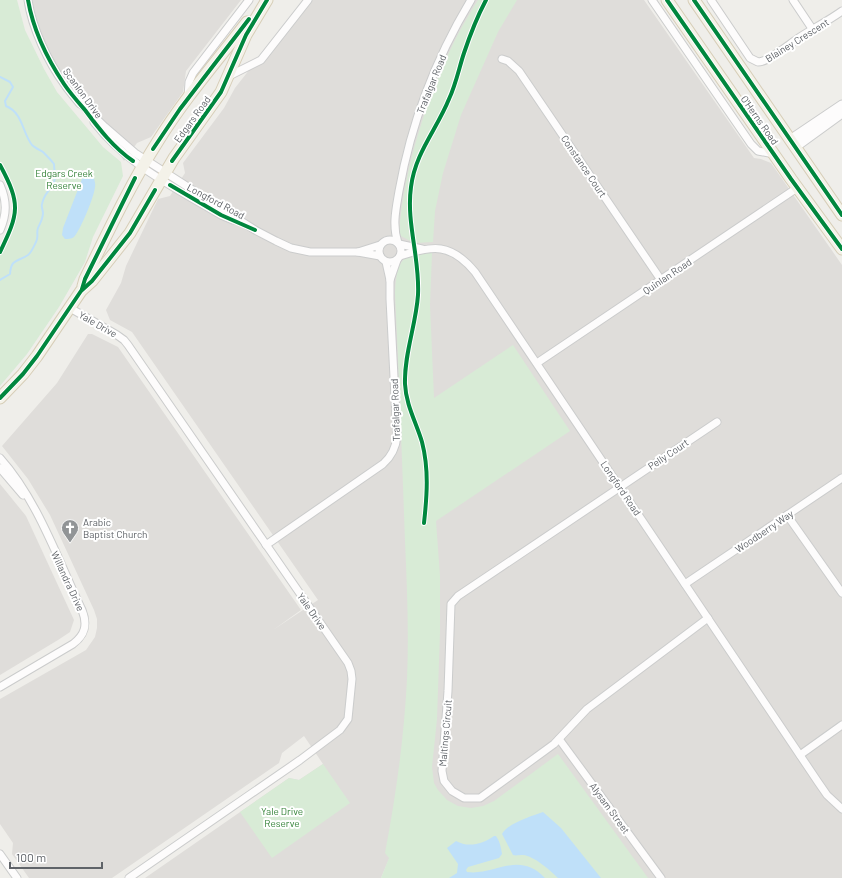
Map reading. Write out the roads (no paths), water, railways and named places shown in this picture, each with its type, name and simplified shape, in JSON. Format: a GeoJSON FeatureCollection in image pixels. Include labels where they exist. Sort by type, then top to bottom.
{"type":"FeatureCollection","features":[{"type":"Feature","properties":{"kind":"main road","name":"Edgars Road"},"geometry":{"type":"LineString","coordinates":[[81,291],[85,278],[124,199],[169,124],[247,22],[267,0]]}},
{"type":"Feature","properties":{"kind":"main road","name":"Edgars Road"},"geometry":{"type":"LineString","coordinates":[[0,398],[23,374],[48,341],[81,291],[92,281],[130,233],[194,128],[221,92],[246,35],[267,0]]}},
{"type":"Feature","properties":{"kind":"main road","name":"O'Herns Road"},"geometry":{"type":"LineString","coordinates":[[667,0],[797,188],[842,249]]}},
{"type":"Feature","properties":{"kind":"main road","name":"O'Herns Road"},"geometry":{"type":"LineString","coordinates":[[694,0],[842,215]]}},
{"type":"Feature","properties":{"kind":"main road","name":"Edgars Road"},"geometry":{"type":"LineString","coordinates":[[0,406],[17,386],[23,374]]}},
{"type":"Feature","properties":{"kind":"street","name":"Scanlon Drive"},"geometry":{"type":"LineString","coordinates":[[28,0],[32,17],[43,46],[60,77],[101,132],[114,145],[164,175]]}},
{"type":"Feature","properties":{"kind":"street"},"geometry":{"type":"LineString","coordinates":[[188,99],[189,82],[193,73],[249,0]]}},
{"type":"Feature","properties":{"kind":"street"},"geometry":{"type":"LineString","coordinates":[[229,76],[261,60],[308,0]]}},
{"type":"Feature","properties":{"kind":"street","name":"Trafalgar Road"},"geometry":{"type":"LineString","coordinates":[[398,243],[395,234],[395,220],[401,181],[408,150],[422,105],[446,47],[471,0]]}},
{"type":"Feature","properties":{"kind":"street","name":"O'Herns Road"},"geometry":{"type":"LineString","coordinates":[[652,0],[751,144],[758,151],[774,154]]}},
{"type":"Feature","properties":{"kind":"street","name":"Blainey Crescent"},"geometry":{"type":"LineString","coordinates":[[711,0],[750,58],[758,62],[765,61],[842,12]]}},
{"type":"Feature","properties":{"kind":"street"},"geometry":{"type":"LineString","coordinates":[[793,0],[813,30]]}},
{"type":"Feature","properties":{"kind":"street","name":"Constance Court"},"geometry":{"type":"LineString","coordinates":[[502,59],[508,61],[519,71],[661,280]]}},
{"type":"Feature","properties":{"kind":"street"},"geometry":{"type":"LineString","coordinates":[[792,144],[842,105]]}},
{"type":"Feature","properties":{"kind":"street"},"geometry":{"type":"LineString","coordinates":[[792,144],[842,113]]}},
{"type":"Feature","properties":{"kind":"street","name":"Longford Road"},"geometry":{"type":"LineString","coordinates":[[164,175],[255,230],[291,248],[310,252],[358,252],[380,256]]}},
{"type":"Feature","properties":{"kind":"street"},"geometry":{"type":"LineString","coordinates":[[0,185],[4,194],[6,210],[0,230]]}},
{"type":"Feature","properties":{"kind":"street","name":"Quinlan Road"},"geometry":{"type":"LineString","coordinates":[[537,363],[797,188]]}},
{"type":"Feature","properties":{"kind":"street","name":"Trafalgar Road"},"geometry":{"type":"LineString","coordinates":[[382,243],[395,220]]}},
{"type":"Feature","properties":{"kind":"street"},"geometry":{"type":"LineString","coordinates":[[392,239],[398,243],[401,250],[398,258],[394,262],[386,262],[380,256],[378,249],[382,243],[392,239]]}},
{"type":"Feature","properties":{"kind":"street","name":"Longford Road"},"geometry":{"type":"LineString","coordinates":[[358,252],[382,243]]}},
{"type":"Feature","properties":{"kind":"street","name":"Longford Road"},"geometry":{"type":"LineString","coordinates":[[398,243],[422,249],[435,249],[453,253],[469,264],[827,795],[842,809]]}},
{"type":"Feature","properties":{"kind":"street","name":"Longford Road"},"geometry":{"type":"LineString","coordinates":[[398,258],[422,249]]}},
{"type":"Feature","properties":{"kind":"street","name":"Trafalgar Road"},"geometry":{"type":"LineString","coordinates":[[390,280],[398,258]]}},
{"type":"Feature","properties":{"kind":"street","name":"Trafalgar Road"},"geometry":{"type":"LineString","coordinates":[[266,545],[383,464],[389,459],[395,448],[397,436],[390,280],[386,262]]}},
{"type":"Feature","properties":{"kind":"street","name":"Yale Drive"},"geometry":{"type":"LineString","coordinates":[[70,308],[124,340],[348,664],[352,679],[348,719],[340,730],[300,760],[129,878]]}},
{"type":"Feature","properties":{"kind":"street","name":"Pelly Court"},"geometry":{"type":"LineString","coordinates":[[620,487],[717,422]]}},
{"type":"Feature","properties":{"kind":"street","name":"Willandra Drive"},"geometry":{"type":"LineString","coordinates":[[0,458],[20,483],[33,506],[85,617],[85,629],[81,637],[73,644],[0,687]]}},
{"type":"Feature","properties":{"kind":"street","name":"Willandra Drive"},"geometry":{"type":"LineString","coordinates":[[0,468],[33,506]]}},
{"type":"Feature","properties":{"kind":"street","name":"Woodberry Way"},"geometry":{"type":"LineString","coordinates":[[685,584],[842,478]]}},
{"type":"Feature","properties":{"kind":"street","name":"Maltings Circuit"},"geometry":{"type":"LineString","coordinates":[[620,487],[458,596],[451,604],[448,691],[442,771],[444,781],[452,791],[464,798],[480,798],[554,744],[587,709],[708,618]]}},
{"type":"Feature","properties":{"kind":"street"},"geometry":{"type":"LineString","coordinates":[[787,516],[842,593]]}},
{"type":"Feature","properties":{"kind":"street"},"geometry":{"type":"LineString","coordinates":[[800,755],[842,725]]}},
{"type":"Feature","properties":{"kind":"street","name":"Alysam Street"},"geometry":{"type":"LineString","coordinates":[[559,739],[661,878]]}},
{"type":"Feature","properties":{"kind":"street"},"geometry":{"type":"LineString","coordinates":[[0,854],[17,878]]}},
{"type":"Feature","properties":{"kind":"water"},"geometry":{"type":"Polygon","coordinates":[[[87,175],[94,177],[95,186],[92,198],[77,233],[73,238],[65,239],[62,235],[63,228],[82,179],[87,175]]]}},
{"type":"Feature","properties":{"kind":"water"},"geometry":{"type":"Polygon","coordinates":[[[543,812],[561,828],[601,878],[558,878],[546,867],[532,858],[523,855],[513,855],[502,834],[509,826],[543,812]]]}},
{"type":"Feature","properties":{"kind":"water"},"geometry":{"type":"Polygon","coordinates":[[[496,836],[501,847],[502,854],[499,858],[468,867],[466,870],[467,872],[487,871],[516,865],[525,866],[535,870],[545,878],[449,878],[457,873],[458,864],[447,848],[456,841],[470,845],[480,843],[496,836]]]}},
{"type":"Feature","properties":{"kind":"waterway"},"geometry":{"type":"LineString","coordinates":[[0,77],[10,82],[13,87],[5,101],[6,106],[16,113],[32,145],[43,152],[54,164],[55,176],[55,180],[43,200],[43,213],[37,230],[37,240],[30,253],[13,263],[10,274],[0,280]]}},
{"type":"Feature","properties":{"kind":"place","name":"Arabic Baptist Church"},"geometry":{"type":"Point","coordinates":[70,543]}},
{"type":"Feature","properties":{"kind":"park label","name":"Edgars Creek Reserve"},"geometry":{"type":"Point","coordinates":[64,178]}},
{"type":"Feature","properties":{"kind":"park label","name":"Yale Drive Reserve"},"geometry":{"type":"Point","coordinates":[282,816]}}]}
